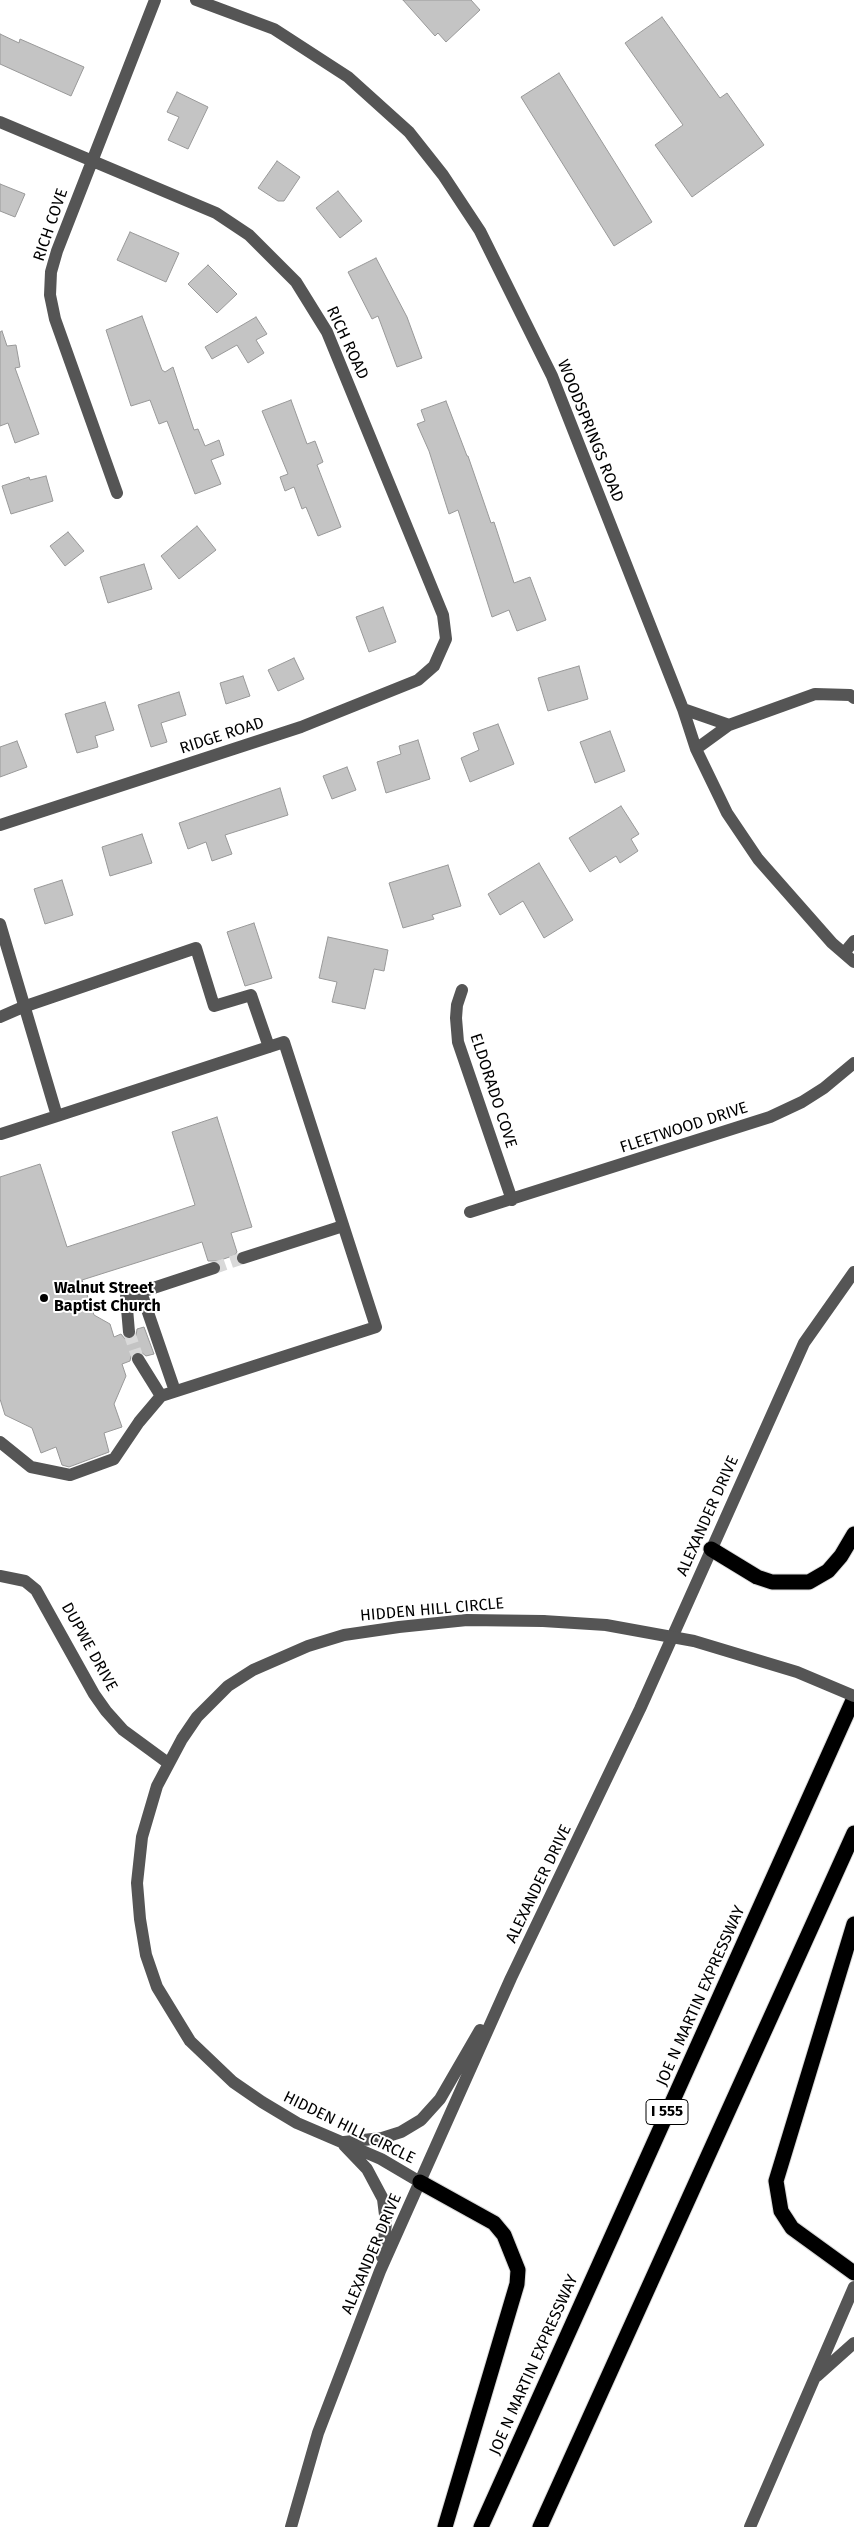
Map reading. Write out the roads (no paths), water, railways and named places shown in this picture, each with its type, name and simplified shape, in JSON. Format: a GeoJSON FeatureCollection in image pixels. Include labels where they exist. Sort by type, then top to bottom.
{"type":"FeatureCollection","features":[{"type":"Feature","properties":{"kind":"highway"},"geometry":{"type":"LineString","coordinates":[[711,1549],[757,1577],[772,1582],[809,1582],[828,1571],[841,1556],[854,1534]]}},
{"type":"Feature","properties":{"kind":"highway","name":"JOE N MARTIN EXPRESSWAY"},"geometry":{"type":"LineString","coordinates":[[481,2527],[854,1697]]}},
{"type":"Feature","properties":{"kind":"highway"},"geometry":{"type":"LineString","coordinates":[[540,2527],[854,1833]]}},
{"type":"Feature","properties":{"kind":"highway"},"geometry":{"type":"LineString","coordinates":[[854,1924],[776,2181],[781,2211],[792,2228],[854,2273]]}},
{"type":"Feature","properties":{"kind":"highway"},"geometry":{"type":"LineString","coordinates":[[420,2182],[494,2223],[504,2234],[518,2270],[518,2284],[445,2527]]}},
{"type":"Feature","properties":{"kind":"street","name":"RICH COVE"},"geometry":{"type":"LineString","coordinates":[[117,492],[55,319],[50,295],[51,272],[57,251],[92,159],[155,0]]}},
{"type":"Feature","properties":{"kind":"street","name":"WOODSPRINGS ROAD"},"geometry":{"type":"LineString","coordinates":[[205,1],[274,29],[348,77],[409,132],[443,175],[480,231],[552,376],[683,709],[696,749],[727,813],[758,859],[854,962]]}},
{"type":"Feature","properties":{"kind":"street","name":"RICH ROAD"},"geometry":{"type":"LineString","coordinates":[[0,122],[92,159],[216,213],[256,241],[296,282],[327,332],[443,615],[446,640],[440,654]]}},
{"type":"Feature","properties":{"kind":"street","name":"RIDGE ROAD"},"geometry":{"type":"LineString","coordinates":[[0,825],[301,727],[418,680],[434,666],[440,654]]}},
{"type":"Feature","properties":{"kind":"street"},"geometry":{"type":"LineString","coordinates":[[696,749],[729,724],[815,694],[850,695],[854,698]]}},
{"type":"Feature","properties":{"kind":"street"},"geometry":{"type":"LineString","coordinates":[[683,709],[729,724]]}},
{"type":"Feature","properties":{"kind":"street"},"geometry":{"type":"LineString","coordinates":[[0,924],[22,995],[23,1007],[57,1116]]}},
{"type":"Feature","properties":{"kind":"street"},"geometry":{"type":"LineString","coordinates":[[844,953],[854,941]]}},
{"type":"Feature","properties":{"kind":"street"},"geometry":{"type":"LineString","coordinates":[[0,1017],[23,1007],[196,948],[214,1006],[251,995],[268,1047]]}},
{"type":"Feature","properties":{"kind":"street","name":"ELDORADO COVE"},"geometry":{"type":"LineString","coordinates":[[462,990],[457,1005],[458,1042],[512,1200]]}},
{"type":"Feature","properties":{"kind":"street"},"geometry":{"type":"LineString","coordinates":[[0,1445],[31,1467],[70,1475],[114,1459],[139,1422],[161,1396],[376,1327],[284,1042],[1,1134]]}},
{"type":"Feature","properties":{"kind":"street","name":"FLEETWOOD DRIVE"},"geometry":{"type":"LineString","coordinates":[[470,1212],[770,1117],[802,1102],[824,1088],[854,1063]]}},
{"type":"Feature","properties":{"kind":"street"},"geometry":{"type":"LineString","coordinates":[[243,1258],[343,1226]]}},
{"type":"Feature","properties":{"kind":"street"},"geometry":{"type":"LineString","coordinates":[[129,1332],[126,1297],[214,1268]]}},
{"type":"Feature","properties":{"kind":"street","name":"ALEXANDER DRIVE"},"geometry":{"type":"LineString","coordinates":[[291,2527],[318,2433],[380,2271],[511,1978],[640,1709],[804,1343],[854,1272]]}},
{"type":"Feature","properties":{"kind":"street"},"geometry":{"type":"LineString","coordinates":[[141,1292],[175,1391]]}},
{"type":"Feature","properties":{"kind":"street"},"geometry":{"type":"LineString","coordinates":[[138,1359],[161,1396]]}},
{"type":"Feature","properties":{"kind":"street","name":"DUPWE DRIVE"},"geometry":{"type":"LineString","coordinates":[[0,1576],[25,1582],[36,1590],[94,1694],[106,1711],[123,1730],[168,1763]]}},
{"type":"Feature","properties":{"kind":"street","name":"HIDDEN HILL CIRCLE"},"geometry":{"type":"LineString","coordinates":[[420,2182],[381,2160],[297,2123],[233,2082],[190,2041],[157,1987],[146,1955],[140,1919],[137,1883],[142,1837],[148,1811],[157,1786],[168,1763],[197,1717],[228,1686],[280,1657],[308,1646],[344,1635],[399,1626],[467,1620],[543,1621],[606,1625],[694,1641],[797,1672],[854,1697]]}},
{"type":"Feature","properties":{"kind":"street"},"geometry":{"type":"LineString","coordinates":[[341,2142],[382,2138],[392,2135],[415,2125],[432,2110],[511,1978]]}},
{"type":"Feature","properties":{"kind":"street"},"geometry":{"type":"LineString","coordinates":[[341,2142],[367,2169],[383,2199],[386,2233],[380,2271]]}},
{"type":"Feature","properties":{"kind":"street"},"geometry":{"type":"LineString","coordinates":[[750,2527],[854,2287]]}},
{"type":"Feature","properties":{"kind":"street"},"geometry":{"type":"LineString","coordinates":[[813,2380],[854,2343]]}},
{"type":"Feature","properties":{"kind":"tunnel"},"geometry":{"type":"LineString","coordinates":[[214,1268],[243,1258]]}},
{"type":"Feature","properties":{"kind":"tunnel"},"geometry":{"type":"LineString","coordinates":[[129,1332],[138,1359]]}},
{"type":"Feature","properties":{"kind":"place","name":"Walnut Street Baptist Church"},"geometry":{"type":"Point","coordinates":[44,1298]}}]}
